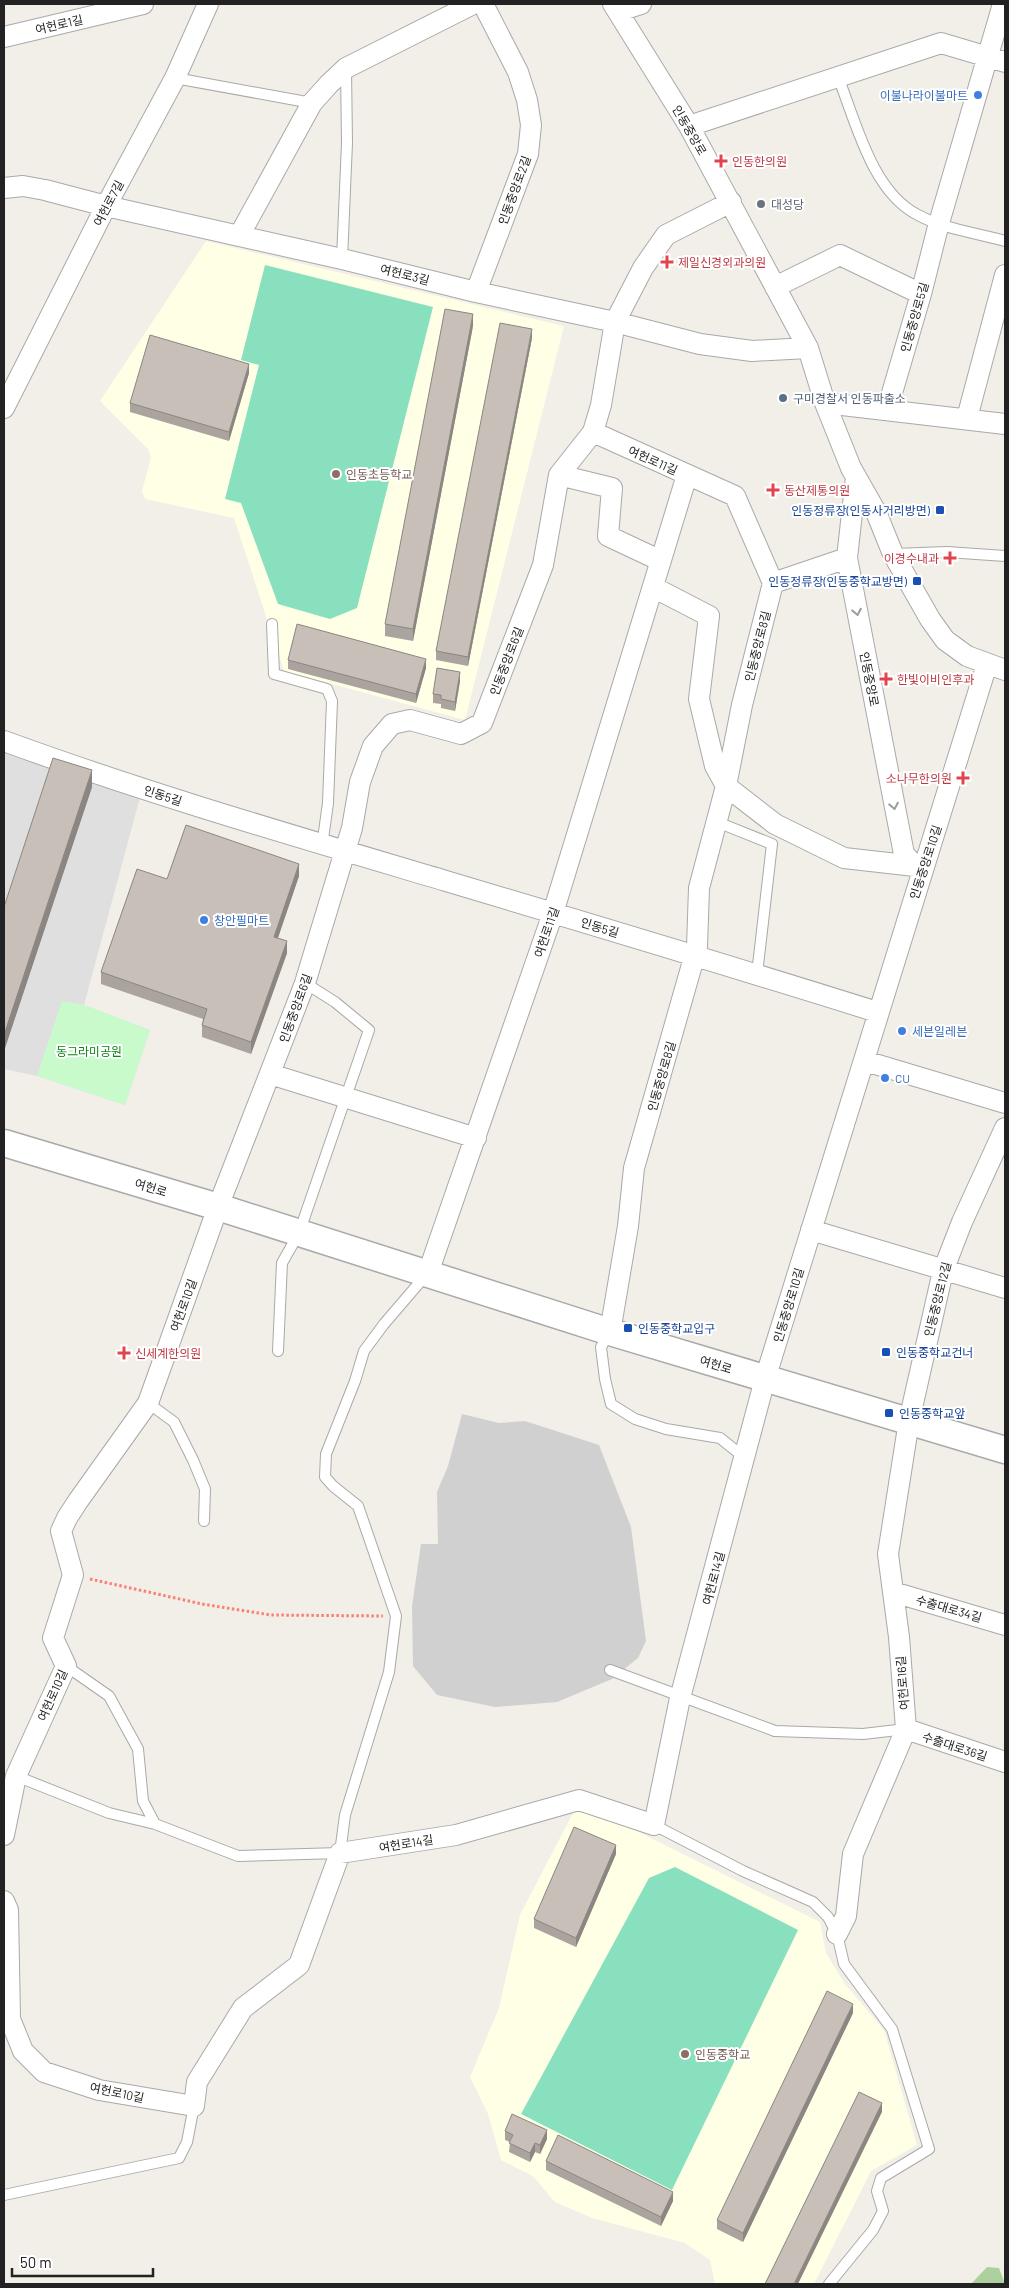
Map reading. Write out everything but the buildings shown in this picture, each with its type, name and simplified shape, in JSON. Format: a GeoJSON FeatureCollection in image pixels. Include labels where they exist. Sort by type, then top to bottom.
{"type":"FeatureCollection","features":[{"type":"Feature","properties":{"kind":"street","name":"여헌로1길"},"geometry":{"type":"LineString","coordinates":[[4,36],[143,4]]}},
{"type":"Feature","properties":{"kind":"street","name":"여헌로7길"},"geometry":{"type":"LineString","coordinates":[[5,403],[106,206],[175,78],[208,4]]}},
{"type":"Feature","properties":{"kind":"street"},"geometry":{"type":"LineString","coordinates":[[239,236],[312,103],[328,84],[346,68],[473,4]]}},
{"type":"Feature","properties":{"kind":"street","name":"인동중앙로2길"},"geometry":{"type":"LineString","coordinates":[[476,292],[528,154],[531,125],[527,100],[518,72],[483,4]]}},
{"type":"Feature","properties":{"kind":"street"},"geometry":{"type":"LineString","coordinates":[[616,7],[640,4]]}},
{"type":"Feature","properties":{"kind":"street","name":"인동중앙로5길"},"geometry":{"type":"LineString","coordinates":[[887,410],[921,294],[939,223],[996,59],[1003,4]]}},
{"type":"Feature","properties":{"kind":"street","name":"인동중앙로"},"geometry":{"type":"LineString","coordinates":[[616,7],[688,126],[808,348],[825,403],[856,477],[876,512],[893,554],[930,619],[945,640],[967,656],[996,667]]}},
{"type":"Feature","properties":{"kind":"street"},"geometry":{"type":"LineString","coordinates":[[688,126],[942,43],[996,59]]}},
{"type":"Feature","properties":{"kind":"street","name":"여헌로3길"},"geometry":{"type":"LineString","coordinates":[[4,188],[23,186],[45,190],[106,206],[342,259],[476,292],[615,322],[700,344],[752,351],[808,348]]}},
{"type":"Feature","properties":{"kind":"street","name":"인동중앙로6길"},"geometry":{"type":"LineString","coordinates":[[218,1207],[306,983],[352,828],[360,782],[372,746],[392,724],[410,720],[461,734],[482,723],[543,565],[559,475],[593,432],[601,405],[615,322],[643,268],[666,235],[730,202]]}},
{"type":"Feature","properties":{"kind":"street"},"geometry":{"type":"LineString","coordinates":[[775,287],[840,255],[921,294]]}},
{"type":"Feature","properties":{"kind":"street"},"geometry":{"type":"LineString","coordinates":[[967,418],[1005,275]]}},
{"type":"Feature","properties":{"kind":"street"},"geometry":{"type":"LineString","coordinates":[[825,403],[967,418],[1005,424]]}},
{"type":"Feature","properties":{"kind":"street","name":"여헌로11길"},"geometry":{"type":"LineString","coordinates":[[428,1273],[553,913],[686,475],[593,432]]}},
{"type":"Feature","properties":{"kind":"street"},"geometry":{"type":"LineString","coordinates":[[559,475],[612,488],[608,536],[659,560]]}},
{"type":"Feature","properties":{"kind":"street"},"geometry":{"type":"LineString","coordinates":[[686,475],[735,496],[773,583],[847,558]]}},
{"type":"Feature","properties":{"kind":"street","name":"인동중앙로"},"geometry":{"type":"LineString","coordinates":[[856,477],[847,558],[904,854],[918,869]]}},
{"type":"Feature","properties":{"kind":"street","name":"인동중앙로8길"},"geometry":{"type":"LineString","coordinates":[[610,1332],[628,1226],[634,1168],[697,947],[699,888],[726,786],[742,705],[773,583]]}},
{"type":"Feature","properties":{"kind":"street"},"geometry":{"type":"LineString","coordinates":[[653,587],[709,616],[699,699],[715,766],[726,786],[775,824],[844,858],[918,869]]}},
{"type":"Feature","properties":{"kind":"street","name":"인동중앙로10길"},"geometry":{"type":"LineString","coordinates":[[765,1379],[865,1061],[918,869],[996,667]]}},
{"type":"Feature","properties":{"kind":"street","name":"인동5길"},"geometry":{"type":"LineString","coordinates":[[4,741],[59,761],[322,846],[345,851],[695,955],[877,1012]]}},
{"type":"Feature","properties":{"kind":"street"},"geometry":{"type":"LineString","coordinates":[[865,1061],[1005,1104]]}},
{"type":"Feature","properties":{"kind":"street"},"geometry":{"type":"LineString","coordinates":[[270,1074],[476,1138]]}},
{"type":"Feature","properties":{"kind":"street","name":"인동중앙로12길"},"geometry":{"type":"LineString","coordinates":[[908,1421],[943,1270],[962,1222],[998,1160],[1005,1128]]}},
{"type":"Feature","properties":{"kind":"street","name":"여헌로"},"geometry":{"type":"LineString","coordinates":[[4,1143],[218,1207],[610,1332],[1005,1450]]}},
{"type":"Feature","properties":{"kind":"street","name":"여헌로10길"},"geometry":{"type":"LineString","coordinates":[[4,1835],[16,1776],[66,1666],[53,1638],[73,1575],[61,1531],[67,1518],[148,1403],[218,1207]]}},
{"type":"Feature","properties":{"kind":"street"},"geometry":{"type":"LineString","coordinates":[[811,1230],[1005,1288]]}},
{"type":"Feature","properties":{"kind":"street","name":"여헌로14길"},"geometry":{"type":"LineString","coordinates":[[340,1853],[456,1835],[579,1800],[654,1825],[680,1698],[765,1379]]}},
{"type":"Feature","properties":{"kind":"street","name":"여헌로16길"},"geometry":{"type":"LineString","coordinates":[[837,1934],[846,1916],[853,1854],[906,1729],[900,1637],[888,1554],[908,1421]]}},
{"type":"Feature","properties":{"kind":"street","name":"수출대로34길"},"geometry":{"type":"LineString","coordinates":[[893,1592],[1005,1625]]}},
{"type":"Feature","properties":{"kind":"street","name":"수출대로36길"},"geometry":{"type":"LineString","coordinates":[[906,1729],[1005,1762]]}},
{"type":"Feature","properties":{"kind":"street"},"geometry":{"type":"LineString","coordinates":[[194,2106],[197,2082],[242,2008],[299,1965],[340,1853]]}},
{"type":"Feature","properties":{"kind":"street","name":"여헌로10길"},"geometry":{"type":"LineString","coordinates":[[4,1901],[8,1910],[10,2019],[23,2051],[44,2072],[99,2090],[194,2106]]}},
{"type":"Feature","properties":{"kind":"lane"},"geometry":{"type":"LineString","coordinates":[[342,259],[347,143],[346,68]]}},
{"type":"Feature","properties":{"kind":"lane"},"geometry":{"type":"LineString","coordinates":[[838,77],[877,174],[899,204],[918,216],[1005,241]]}},
{"type":"Feature","properties":{"kind":"lane"},"geometry":{"type":"LineString","coordinates":[[175,78],[312,103]]}},
{"type":"Feature","properties":{"kind":"lane"},"geometry":{"type":"LineString","coordinates":[[893,554],[947,552],[1005,556]]}},
{"type":"Feature","properties":{"kind":"lane"},"geometry":{"type":"LineString","coordinates":[[272,624],[274,674],[327,689],[332,700],[328,803],[322,846]]}},
{"type":"Feature","properties":{"kind":"lane"},"geometry":{"type":"LineString","coordinates":[[717,822],[772,844],[758,974]]}},
{"type":"Feature","properties":{"kind":"lane"},"geometry":{"type":"LineString","coordinates":[[278,1351],[282,1263],[299,1233],[369,1030],[335,1002],[306,983]]}},
{"type":"Feature","properties":{"kind":"lane"},"geometry":{"type":"LineString","coordinates":[[16,1776],[109,1813],[155,1824],[238,1856],[340,1853],[345,1815],[389,1672],[396,1616],[358,1506],[325,1477],[326,1454],[364,1351],[384,1324],[428,1273]]}},
{"type":"Feature","properties":{"kind":"lane"},"geometry":{"type":"LineString","coordinates":[[610,1332],[601,1347],[605,1379],[612,1404],[643,1422],[666,1429],[720,1438],[745,1458]]}},
{"type":"Feature","properties":{"kind":"lane"},"geometry":{"type":"LineString","coordinates":[[148,1403],[174,1422],[193,1460],[205,1489],[204,1521]]}},
{"type":"Feature","properties":{"kind":"lane"},"geometry":{"type":"LineString","coordinates":[[66,1666],[109,1696],[138,1749],[143,1801],[155,1824]]}},
{"type":"Feature","properties":{"kind":"lane"},"geometry":{"type":"LineString","coordinates":[[610,1670],[680,1698],[775,1731],[863,1734],[906,1729]]}},
{"type":"Feature","properties":{"kind":"lane"},"geometry":{"type":"LineString","coordinates":[[654,1825],[743,1870],[813,1902],[828,1917],[837,1934],[844,1964],[892,2029],[929,2149],[881,2178],[877,2190],[883,2211],[872,2230],[828,2284]]}},
{"type":"Feature","properties":{"kind":"lane"},"geometry":{"type":"LineString","coordinates":[[4,2195],[179,2158],[187,2142],[194,2106]]}},
{"type":"Feature","properties":{"kind":"path"},"geometry":{"type":"LineString","coordinates":[[73,1575],[202,1604],[271,1616],[396,1616]]}},
{"type":"Feature","properties":{"kind":"shaded area","name":"인동초등학교"},"geometry":{"type":"Polygon","coordinates":[[[206,241],[564,326],[465,720],[284,671],[234,518],[145,499],[142,491],[151,458],[148,449],[100,401],[206,241]]]}},
{"type":"Feature","properties":{"kind":"shaded area"},"geometry":{"type":"Polygon","coordinates":[[[4,736],[143,786],[84,1005],[150,1030],[125,1105],[37,1076],[4,1069],[4,736]]]}},
{"type":"Feature","properties":{"kind":"shaded area"},"geometry":{"type":"Polygon","coordinates":[[[462,1414],[499,1423],[525,1421],[599,1445],[631,1527],[646,1641],[638,1658],[612,1679],[557,1702],[495,1707],[437,1695],[413,1666],[412,1606],[421,1544],[438,1544],[437,1492],[448,1466],[462,1414]]]}},
{"type":"Feature","properties":{"kind":"shaded area","name":"인동중학교"},"geometry":{"type":"Polygon","coordinates":[[[584,1805],[820,1922],[826,1953],[845,1984],[884,2030],[917,2145],[871,2171],[814,2284],[715,2284],[710,2260],[685,2243],[592,2218],[555,2202],[533,2176],[501,2160],[488,2114],[470,2077],[499,2008],[520,1915],[574,1811],[584,1805]]]}},
{"type":"Feature","properties":{"kind":"green space"},"geometry":{"type":"Polygon","coordinates":[[[265,265],[433,307],[357,608],[330,619],[278,604],[241,503],[225,499],[259,365],[241,360],[265,265]]]}},
{"type":"Feature","properties":{"kind":"green space","name":"동그라미공원"},"geometry":{"type":"Polygon","coordinates":[[[62,1001],[84,1005],[150,1030],[125,1105],[37,1076],[62,1001]]]}},
{"type":"Feature","properties":{"kind":"green space"},"geometry":{"type":"Polygon","coordinates":[[[675,1867],[798,1930],[672,2190],[521,2114],[649,1878],[675,1867]]]}},
{"type":"Feature","properties":{"kind":"green space"},"geometry":{"type":"Polygon","coordinates":[[[987,2267],[999,2268],[1005,2284],[971,2284],[987,2267]]]}},
{"type":"Feature","properties":{"kind":"place","name":"이불나라이불마트"},"geometry":{"type":"Point","coordinates":[978,95]}},
{"type":"Feature","properties":{"kind":"place","name":"인동한의원"},"geometry":{"type":"Point","coordinates":[721,161]}},
{"type":"Feature","properties":{"kind":"place","name":"대성당"},"geometry":{"type":"Point","coordinates":[761,204]}},
{"type":"Feature","properties":{"kind":"place","name":"제일신경외과의원"},"geometry":{"type":"Point","coordinates":[667,262]}},
{"type":"Feature","properties":{"kind":"place","name":"구미경찰서 인동파출소"},"geometry":{"type":"Point","coordinates":[783,398]}},
{"type":"Feature","properties":{"kind":"place","name":"인동초등학교"},"geometry":{"type":"Point","coordinates":[336,474]}},
{"type":"Feature","properties":{"kind":"place","name":"동산제통의원"},"geometry":{"type":"Point","coordinates":[773,490]}},
{"type":"Feature","properties":{"kind":"place","name":"인동정류장(인동사거리방면)"},"geometry":{"type":"Point","coordinates":[940,510]}},
{"type":"Feature","properties":{"kind":"place","name":"이경수내과"},"geometry":{"type":"Point","coordinates":[950,558]}},
{"type":"Feature","properties":{"kind":"place","name":"인동정류장(인동중학교방면)"},"geometry":{"type":"Point","coordinates":[917,581]}},
{"type":"Feature","properties":{"kind":"place","name":"한빛이비인후과"},"geometry":{"type":"Point","coordinates":[886,679]}},
{"type":"Feature","properties":{"kind":"place","name":"소나무한의원"},"geometry":{"type":"Point","coordinates":[963,778]}},
{"type":"Feature","properties":{"kind":"place","name":"창안필마트"},"geometry":{"type":"Point","coordinates":[204,920]}},
{"type":"Feature","properties":{"kind":"place","name":"세븐일레븐"},"geometry":{"type":"Point","coordinates":[902,1031]}},
{"type":"Feature","properties":{"kind":"place","name":"CU"},"geometry":{"type":"Point","coordinates":[885,1078]}},
{"type":"Feature","properties":{"kind":"place","name":"인동중학교입구"},"geometry":{"type":"Point","coordinates":[628,1328]}},
{"type":"Feature","properties":{"kind":"place","name":"인동중학교건너"},"geometry":{"type":"Point","coordinates":[886,1352]}},
{"type":"Feature","properties":{"kind":"place","name":"신세계한의원"},"geometry":{"type":"Point","coordinates":[124,1353]}},
{"type":"Feature","properties":{"kind":"place","name":"인동중학교앞"},"geometry":{"type":"Point","coordinates":[889,1413]}},
{"type":"Feature","properties":{"kind":"place","name":"인동중학교"},"geometry":{"type":"Point","coordinates":[685,2054]}}]}
